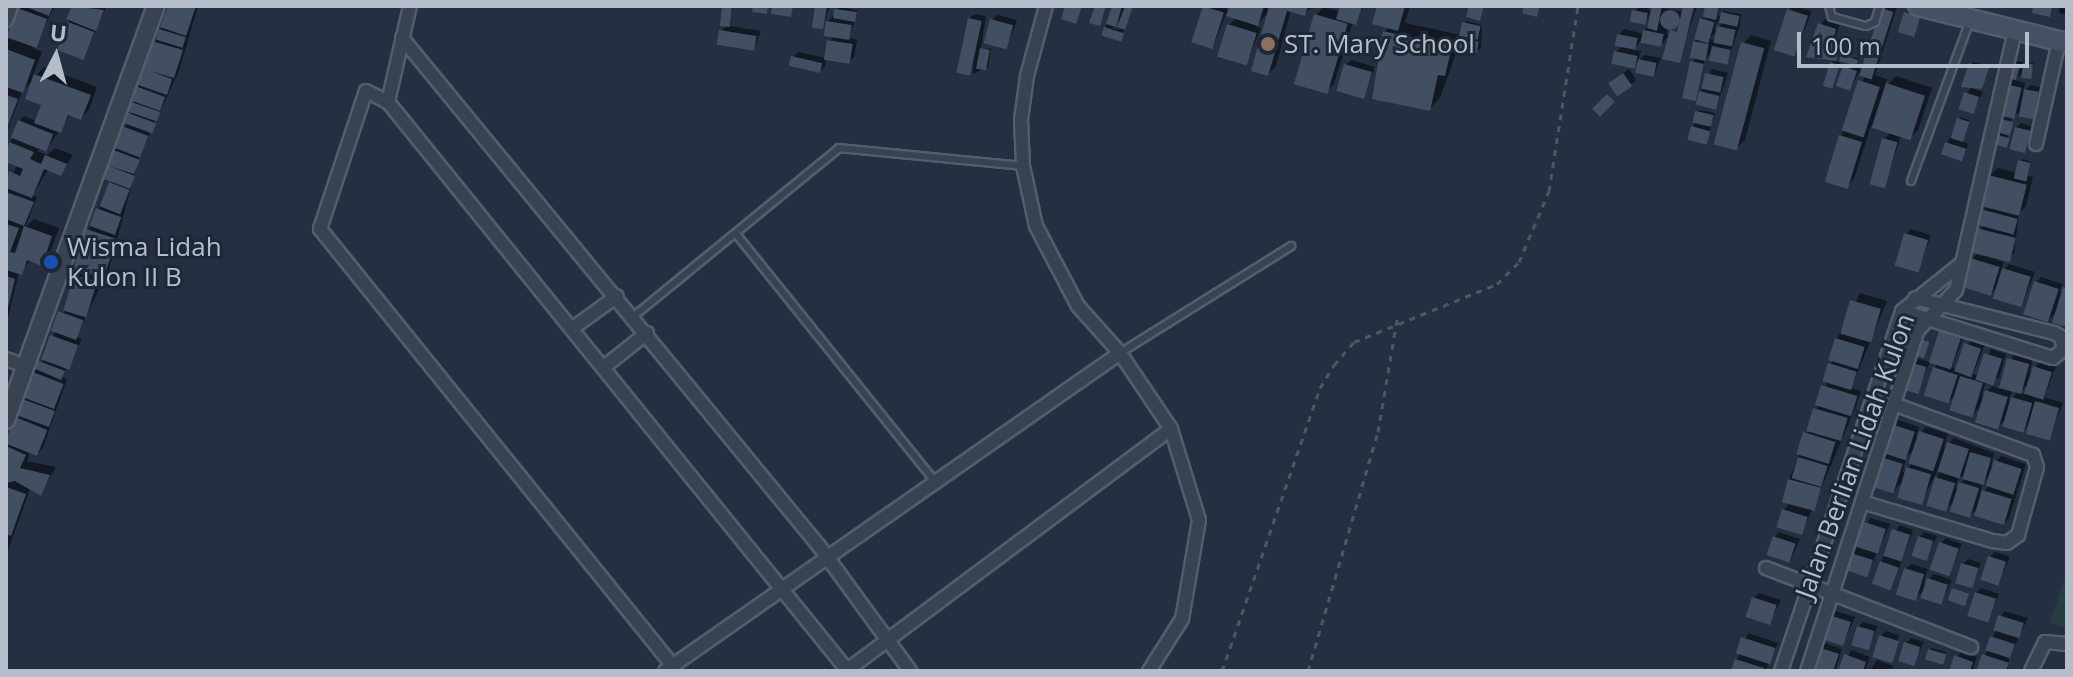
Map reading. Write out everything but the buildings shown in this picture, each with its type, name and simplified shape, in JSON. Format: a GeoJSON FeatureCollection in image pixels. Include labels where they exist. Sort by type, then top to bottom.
{"type":"FeatureCollection","features":[{"type":"Feature","properties":{"kind":"main road"},"geometry":{"type":"LineString","coordinates":[[1918,6],[2063,42]]}},
{"type":"Feature","properties":{"kind":"street"},"geometry":{"type":"LineString","coordinates":[[6,20],[11,6]]}},
{"type":"Feature","properties":{"kind":"street"},"geometry":{"type":"LineString","coordinates":[[6,420],[156,6]]}},
{"type":"Feature","properties":{"kind":"street"},"geometry":{"type":"LineString","coordinates":[[388,102],[410,6]]}},
{"type":"Feature","properties":{"kind":"street"},"geometry":{"type":"LineString","coordinates":[[1046,6],[1027,76],[1023,166],[1036,226],[1057,273],[1078,306],[1120,353],[1171,429],[1199,520],[1182,619],[1149,671]]}},
{"type":"Feature","properties":{"kind":"street","name":"Jalan Berlian Lidah Kulon"},"geometry":{"type":"LineString","coordinates":[[1807,671],[1894,404],[1926,319],[1944,306],[1956,290],[2015,30]]}},
{"type":"Feature","properties":{"kind":"street"},"geometry":{"type":"LineString","coordinates":[[402,38],[634,316],[910,671]]}},
{"type":"Feature","properties":{"kind":"street"},"geometry":{"type":"LineString","coordinates":[[2036,144],[2063,42]]}},
{"type":"Feature","properties":{"kind":"street"},"geometry":{"type":"LineString","coordinates":[[1120,353],[936,483],[785,588],[669,668],[320,229],[366,91],[388,102],[785,588],[847,671],[1171,429]]}},
{"type":"Feature","properties":{"kind":"street","name":"Jalan Berlian Lidah Kulon"},"geometry":{"type":"LineString","coordinates":[[1781,671],[1902,311],[1962,263]]}},
{"type":"Feature","properties":{"kind":"street"},"geometry":{"type":"LineString","coordinates":[[573,328],[617,296]]}},
{"type":"Feature","properties":{"kind":"street"},"geometry":{"type":"LineString","coordinates":[[1902,311],[2053,358],[2064,349],[2061,337],[2054,333],[1915,298]]}},
{"type":"Feature","properties":{"kind":"street"},"geometry":{"type":"LineString","coordinates":[[604,367],[647,333]]}},
{"type":"Feature","properties":{"kind":"street"},"geometry":{"type":"LineString","coordinates":[[6,359],[25,366]]}},
{"type":"Feature","properties":{"kind":"street"},"geometry":{"type":"LineString","coordinates":[[1862,502],[1993,541],[2007,543],[2018,535],[2037,467],[2033,455],[1894,404]]}},
{"type":"Feature","properties":{"kind":"street"},"geometry":{"type":"LineString","coordinates":[[1766,568],[1971,647]]}},
{"type":"Feature","properties":{"kind":"street"},"geometry":{"type":"LineString","coordinates":[[2031,671],[2045,642],[2067,644]]}},
{"type":"Feature","properties":{"kind":"lane"},"geometry":{"type":"LineString","coordinates":[[1829,6],[1832,17],[1866,26],[1875,22],[1880,6]]}},
{"type":"Feature","properties":{"kind":"lane"},"geometry":{"type":"LineString","coordinates":[[1911,181],[1949,88],[1970,18]]}},
{"type":"Feature","properties":{"kind":"lane"},"geometry":{"type":"LineString","coordinates":[[634,316],[839,148],[1023,166]]}},
{"type":"Feature","properties":{"kind":"lane"},"geometry":{"type":"LineString","coordinates":[[736,234],[936,483]]}},
{"type":"Feature","properties":{"kind":"lane"},"geometry":{"type":"LineString","coordinates":[[1120,353],[1291,246]]}},
{"type":"Feature","properties":{"kind":"path"},"geometry":{"type":"LineString","coordinates":[[1222,671],[1320,388],[1354,342],[1397,320],[1497,284],[1519,262],[1549,191],[1578,6]]}},
{"type":"Feature","properties":{"kind":"path"},"geometry":{"type":"LineString","coordinates":[[1308,671],[1378,432],[1397,320]]}},
{"type":"Feature","properties":{"kind":"green space"},"geometry":{"type":"Polygon","coordinates":[[[2067,571],[2067,628],[2050,623],[2067,571]]]}},
{"type":"Feature","properties":{"kind":"place","name":"ST. Mary School"},"geometry":{"type":"Point","coordinates":[1268,44]}},
{"type":"Feature","properties":{"kind":"place","name":"Wisma Lidah Kulon II B"},"geometry":{"type":"Point","coordinates":[51,262]}}]}
